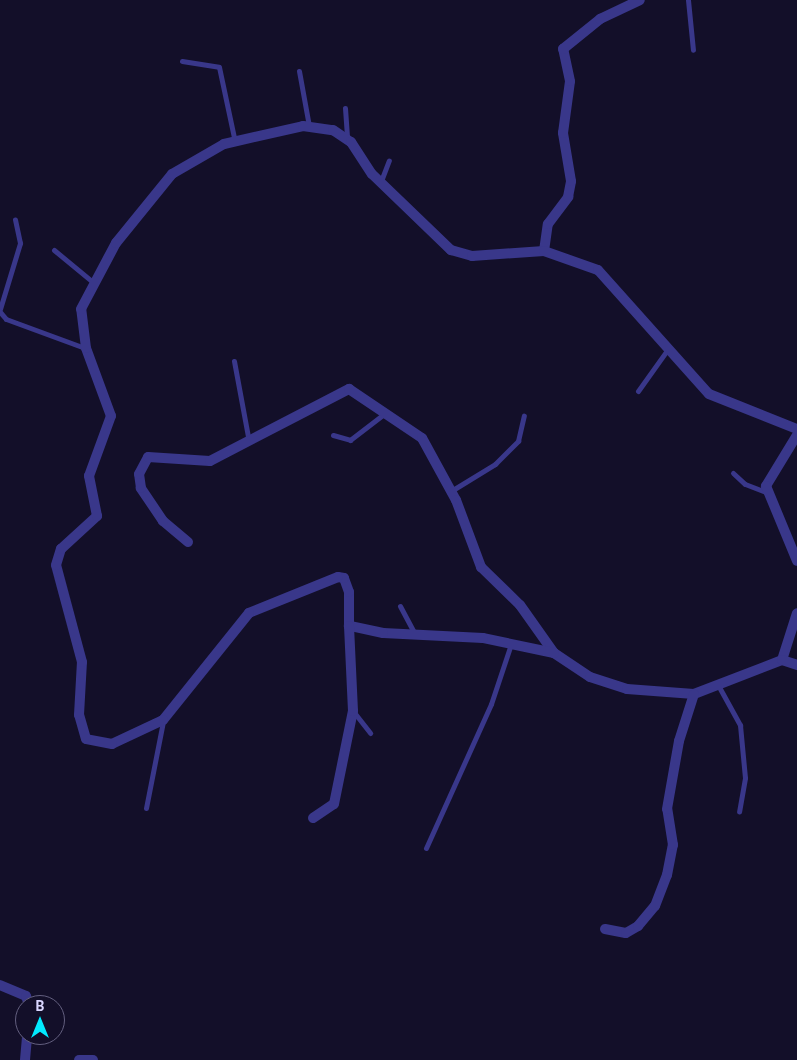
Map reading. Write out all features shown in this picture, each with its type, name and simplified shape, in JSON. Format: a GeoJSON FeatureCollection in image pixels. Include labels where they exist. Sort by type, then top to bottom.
{"type":"FeatureCollection","features":[{"type":"Feature","properties":{"kind":"street"},"geometry":{"type":"LineString","coordinates":[[544,251],[548,224],[568,197],[572,181],[563,133],[570,81],[563,49],[600,19],[640,0]]}},
{"type":"Feature","properties":{"kind":"street"},"geometry":{"type":"LineString","coordinates":[[313,818],[334,804],[353,711],[349,592],[341,577],[249,614],[163,720],[112,744],[100,745],[86,739],[79,715],[82,662],[56,565],[61,549],[97,516],[90,476],[107,431],[110,404],[86,348],[81,308],[116,243],[161,184],[216,147],[309,126],[333,130],[347,139],[380,182],[451,250],[462,255],[544,251],[605,274],[700,386],[721,402],[797,429]]}},
{"type":"Feature","properties":{"kind":"street"},"geometry":{"type":"LineString","coordinates":[[188,542],[151,505],[141,488],[142,464],[157,455],[210,461],[249,442],[347,388],[422,438],[451,491],[481,567],[520,605],[554,653],[590,677],[627,689],[694,694],[782,660],[797,664]]}},
{"type":"Feature","properties":{"kind":"street"},"geometry":{"type":"LineString","coordinates":[[797,435],[766,481],[766,492],[797,561]]}},
{"type":"Feature","properties":{"kind":"street"},"geometry":{"type":"LineString","coordinates":[[782,660],[797,613]]}},
{"type":"Feature","properties":{"kind":"street"},"geometry":{"type":"LineString","coordinates":[[349,626],[511,644],[554,653]]}},
{"type":"Feature","properties":{"kind":"street"},"geometry":{"type":"LineString","coordinates":[[605,930],[626,933],[638,926],[655,906],[667,875],[673,845],[667,810],[679,741],[694,694]]}},
{"type":"Feature","properties":{"kind":"street"},"geometry":{"type":"LineString","coordinates":[[0,985],[24,995]]}},
{"type":"Feature","properties":{"kind":"street"},"geometry":{"type":"LineString","coordinates":[[25,1060],[26,1045]]}},
{"type":"Feature","properties":{"kind":"street"},"geometry":{"type":"LineString","coordinates":[[79,1060],[93,1060]]}},
{"type":"Feature","properties":{"kind":"lane"},"geometry":{"type":"LineString","coordinates":[[688,0],[693,50]]}},
{"type":"Feature","properties":{"kind":"lane"},"geometry":{"type":"LineString","coordinates":[[182,60],[220,67],[235,142]]}},
{"type":"Feature","properties":{"kind":"lane"},"geometry":{"type":"LineString","coordinates":[[299,71],[309,126]]}},
{"type":"Feature","properties":{"kind":"lane"},"geometry":{"type":"LineString","coordinates":[[345,108],[347,139]]}},
{"type":"Feature","properties":{"kind":"lane"},"geometry":{"type":"LineString","coordinates":[[380,182],[389,160]]}},
{"type":"Feature","properties":{"kind":"lane"},"geometry":{"type":"LineString","coordinates":[[15,220],[20,243],[0,310],[6,319],[86,348]]}},
{"type":"Feature","properties":{"kind":"lane"},"geometry":{"type":"LineString","coordinates":[[54,250],[95,284]]}},
{"type":"Feature","properties":{"kind":"lane"},"geometry":{"type":"LineString","coordinates":[[638,391],[668,348]]}},
{"type":"Feature","properties":{"kind":"lane"},"geometry":{"type":"LineString","coordinates":[[234,361],[249,442]]}},
{"type":"Feature","properties":{"kind":"lane"},"geometry":{"type":"LineString","coordinates":[[333,434],[350,440],[385,413]]}},
{"type":"Feature","properties":{"kind":"lane"},"geometry":{"type":"LineString","coordinates":[[451,491],[495,464],[518,441],[524,416]]}},
{"type":"Feature","properties":{"kind":"lane"},"geometry":{"type":"LineString","coordinates":[[733,473],[745,484],[766,492]]}},
{"type":"Feature","properties":{"kind":"lane"},"geometry":{"type":"LineString","coordinates":[[400,606],[415,634]]}},
{"type":"Feature","properties":{"kind":"lane"},"geometry":{"type":"LineString","coordinates":[[426,848],[488,712],[511,644]]}},
{"type":"Feature","properties":{"kind":"lane"},"geometry":{"type":"LineString","coordinates":[[717,685],[740,725],[746,778],[739,811]]}},
{"type":"Feature","properties":{"kind":"lane"},"geometry":{"type":"LineString","coordinates":[[353,711],[370,733]]}},
{"type":"Feature","properties":{"kind":"lane"},"geometry":{"type":"LineString","coordinates":[[146,808],[163,720]]}}]}
